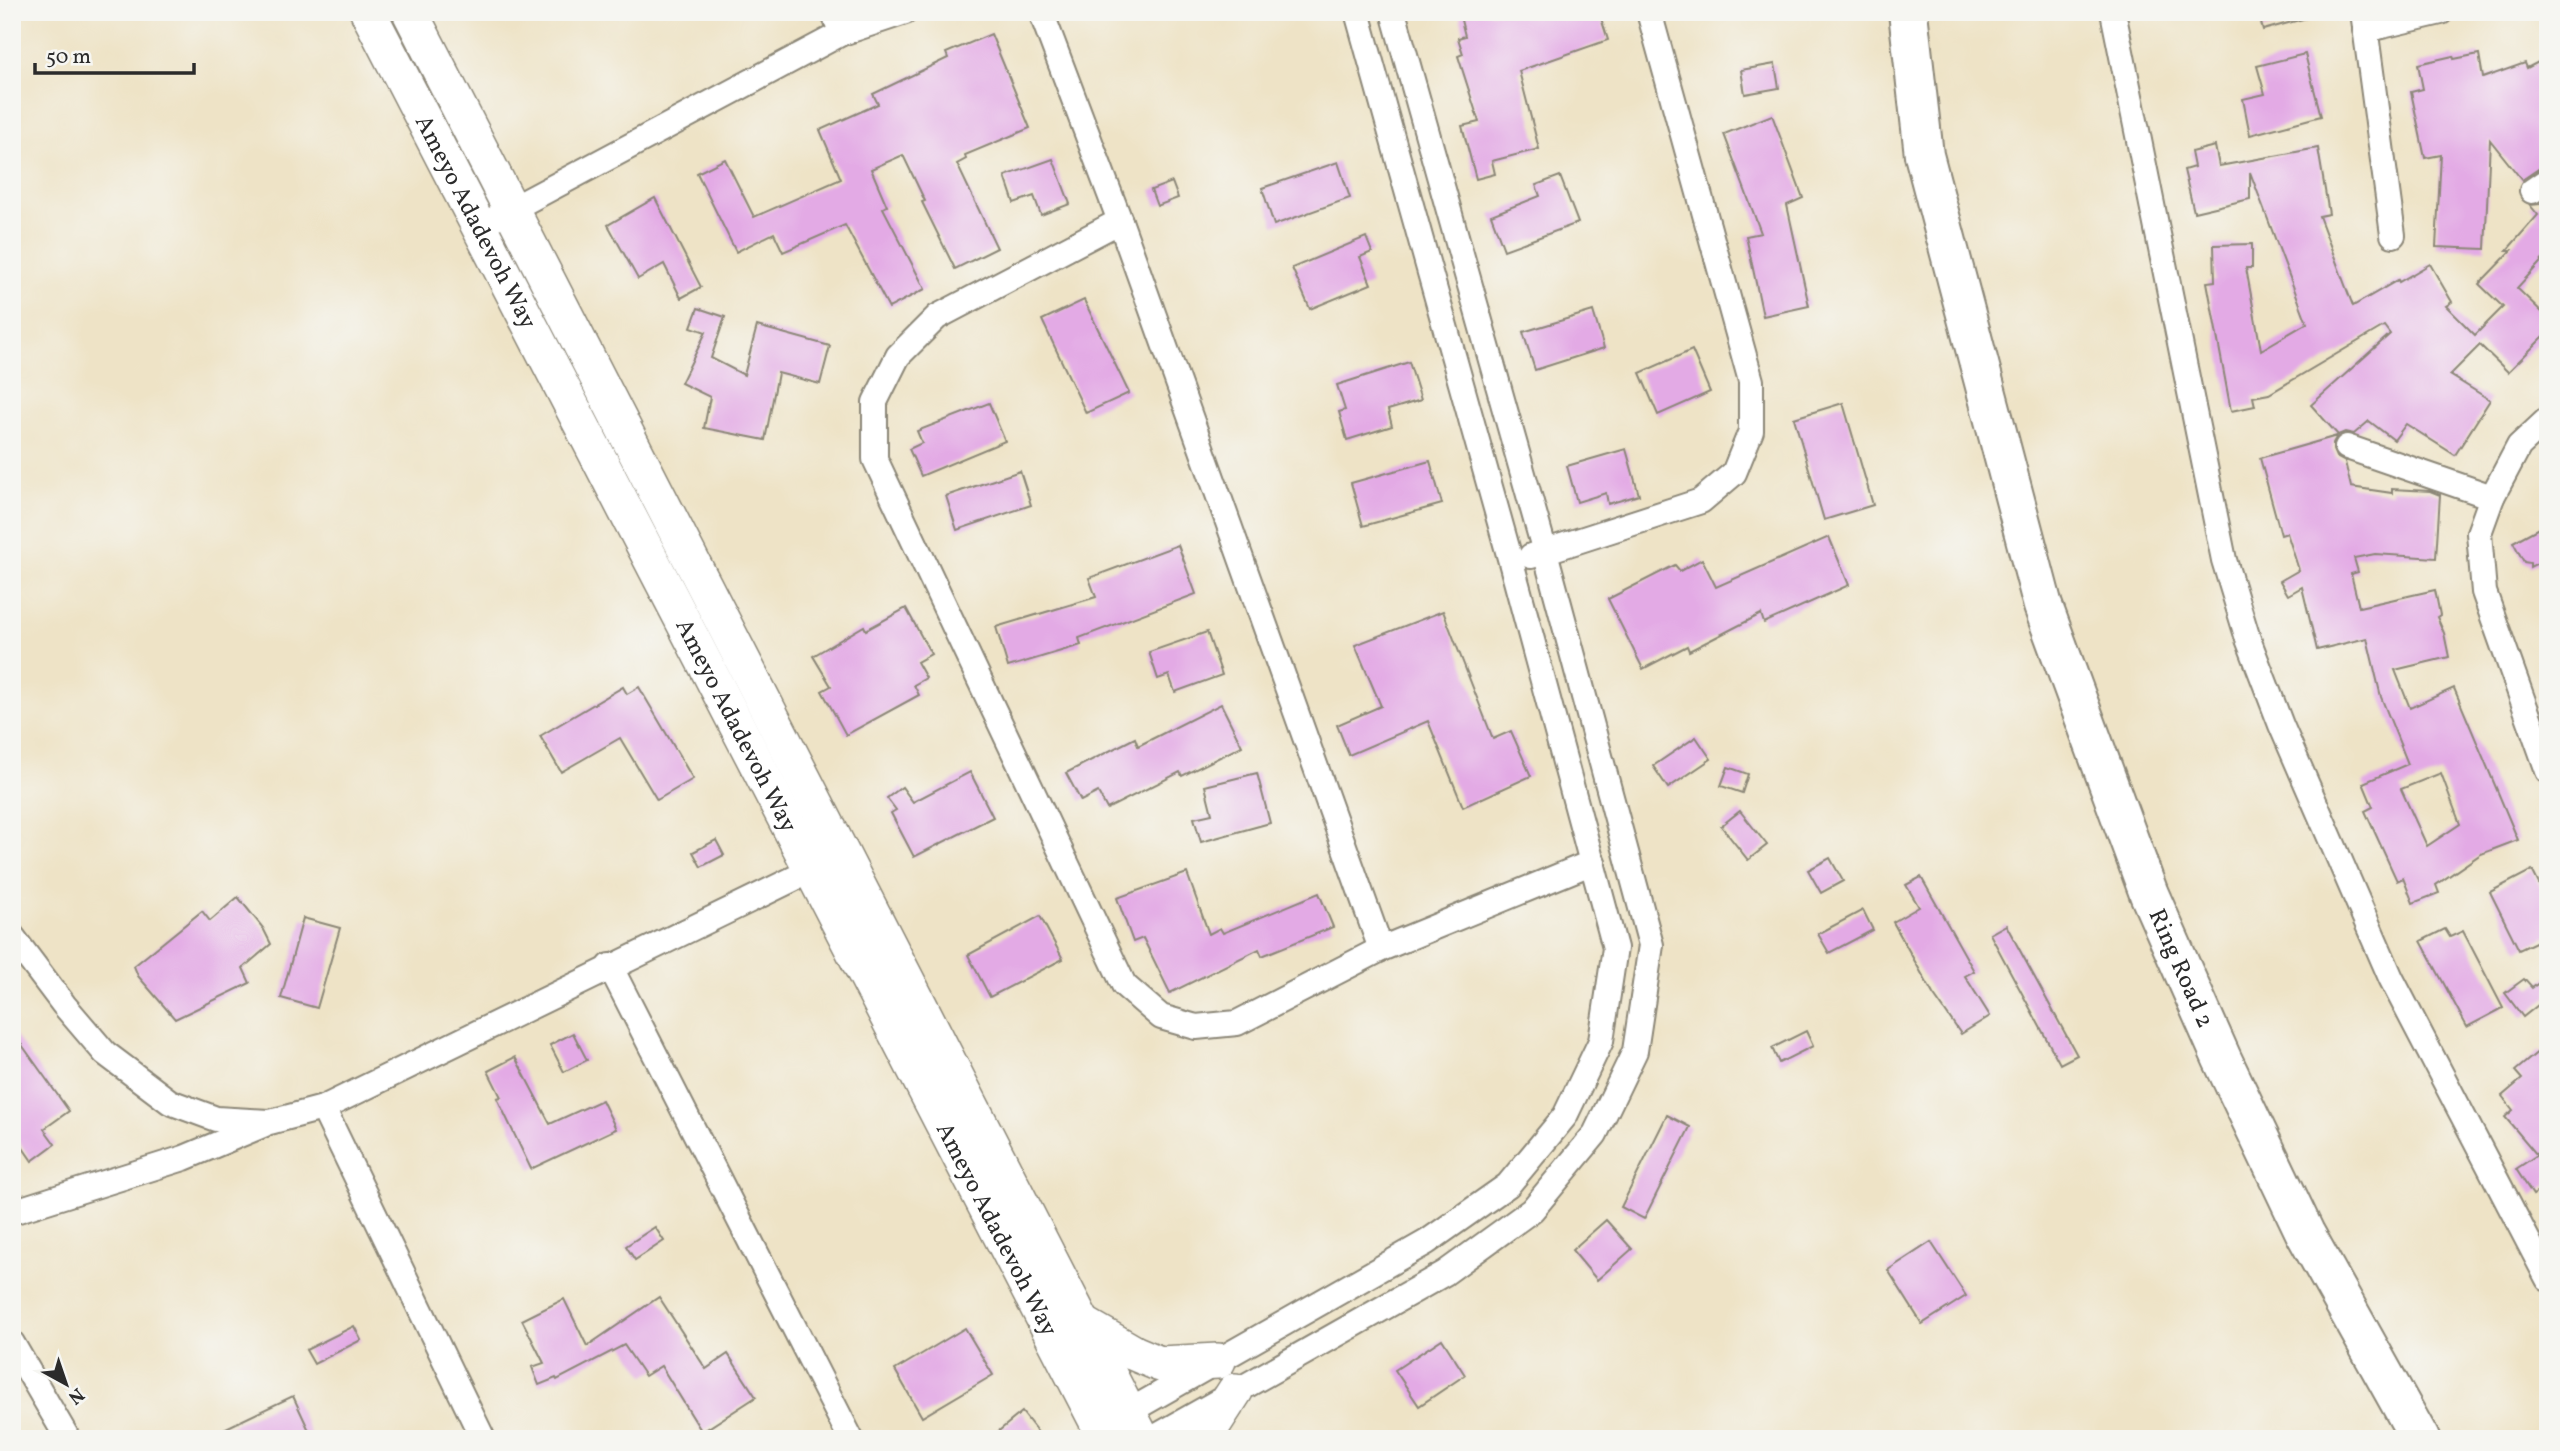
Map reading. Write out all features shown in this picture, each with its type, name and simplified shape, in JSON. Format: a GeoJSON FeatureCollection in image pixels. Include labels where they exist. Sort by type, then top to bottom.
{"type":"FeatureCollection","features":[{"type":"Feature","properties":{"kind":"main road","name":"Ring Road 2"},"geometry":{"type":"LineString","coordinates":[[1908,12],[1924,155],[2043,606],[2149,894],[2222,1059],[2305,1233],[2420,1439]]}},
{"type":"Feature","properties":{"kind":"street","name":"Ameyo Adadevoh Way"},"geometry":{"type":"LineString","coordinates":[[368,12],[479,227],[1082,1323],[1119,1429]]}},
{"type":"Feature","properties":{"kind":"street","name":"Ameyo Adadevoh Way"},"geometry":{"type":"LineString","coordinates":[[410,12],[511,210],[827,863],[1119,1429]]}},
{"type":"Feature","properties":{"kind":"street"},"geometry":{"type":"LineString","coordinates":[[479,227],[838,23],[905,12]]}},
{"type":"Feature","properties":{"kind":"street"},"geometry":{"type":"LineString","coordinates":[[1041,12],[1120,221],[1381,949]]}},
{"type":"Feature","properties":{"kind":"street"},"geometry":{"type":"LineString","coordinates":[[1119,1429],[1218,1361],[1437,1235],[1508,1185],[1565,1116],[1601,1041],[1615,948],[1511,562],[1357,12]]}},
{"type":"Feature","properties":{"kind":"street"},"geometry":{"type":"LineString","coordinates":[[1152,1439],[1445,1272],[1532,1210],[1595,1134],[1635,1051],[1651,945],[1545,552],[1393,12]]}},
{"type":"Feature","properties":{"kind":"street"},"geometry":{"type":"LineString","coordinates":[[1511,562],[1701,501],[1734,473],[1751,431],[1751,381],[1648,12]]}},
{"type":"Feature","properties":{"kind":"street"},"geometry":{"type":"LineString","coordinates":[[2113,12],[2224,560],[2248,639],[2281,725],[2391,978],[2548,1279]]}},
{"type":"Feature","properties":{"kind":"street"},"geometry":{"type":"LineString","coordinates":[[2393,235],[2364,21],[2441,12]]}},
{"type":"Feature","properties":{"kind":"street"},"geometry":{"type":"LineString","coordinates":[[1120,221],[937,317],[898,356],[875,402],[875,459],[1124,985],[1161,1017],[1196,1027],[1237,1023],[1381,949],[1593,862]]}},
{"type":"Feature","properties":{"kind":"street"},"geometry":{"type":"LineString","coordinates":[[2548,419],[2519,446],[2492,497],[2479,533],[2484,592],[2548,771]]}},
{"type":"Feature","properties":{"kind":"street"},"geometry":{"type":"LineString","coordinates":[[2347,447],[2492,497]]}},
{"type":"Feature","properties":{"kind":"street"},"geometry":{"type":"LineString","coordinates":[[12,1212],[184,1158],[270,1122],[323,1108],[610,966],[827,863]]}},
{"type":"Feature","properties":{"kind":"street"},"geometry":{"type":"LineString","coordinates":[[12,936],[64,1005],[105,1052],[170,1102],[216,1119],[270,1122]]}},
{"type":"Feature","properties":{"kind":"street"},"geometry":{"type":"LineString","coordinates":[[610,966],[851,1439]]}},
{"type":"Feature","properties":{"kind":"street"},"geometry":{"type":"LineString","coordinates":[[323,1108],[483,1439]]}},
{"type":"Feature","properties":{"kind":"street"},"geometry":{"type":"LineString","coordinates":[[1082,1323],[1134,1353],[1160,1364],[1218,1361]]}},
{"type":"Feature","properties":{"kind":"street"},"geometry":{"type":"LineString","coordinates":[[12,1343],[68,1439]]}},
{"type":"Feature","properties":{"kind":"street"},"geometry":{"type":"LineString","coordinates":[[1204,1439],[1235,1391]]}},
{"type":"Feature","properties":{"kind":"building"},"geometry":{"type":"Polygon","coordinates":[[[1459,12],[1599,12],[1608,40],[1519,71],[1539,149],[1492,161],[1495,174],[1476,179],[1462,126],[1479,122],[1458,56],[1463,54],[1458,38],[1465,36],[1459,12]]]}},
{"type":"Feature","properties":{"kind":"building"},"geometry":{"type":"Polygon","coordinates":[[[2258,12],[2309,12],[2310,17],[2263,30],[2258,12]]]}},
{"type":"Feature","properties":{"kind":"building"},"geometry":{"type":"Polygon","coordinates":[[[991,34],[1030,128],[965,155],[966,159],[957,164],[997,248],[955,269],[922,202],[925,201],[903,155],[871,169],[887,206],[883,208],[925,289],[889,308],[845,225],[783,252],[774,233],[736,252],[697,173],[725,159],[754,217],[841,179],[820,130],[878,104],[873,94],[948,58],[946,53],[991,34]]]}},
{"type":"Feature","properties":{"kind":"building"},"geometry":{"type":"Polygon","coordinates":[[[2305,54],[2321,116],[2250,135],[2243,99],[2265,94],[2257,66],[2305,54]]]}},
{"type":"Feature","properties":{"kind":"building"},"geometry":{"type":"Polygon","coordinates":[[[2479,54],[2483,78],[2525,63],[2527,68],[2548,57],[2548,165],[2522,180],[2490,140],[2485,249],[2436,247],[2441,155],[2425,158],[2411,92],[2423,89],[2418,64],[2453,56],[2454,59],[2479,54]]]}},
{"type":"Feature","properties":{"kind":"building"},"geometry":{"type":"Polygon","coordinates":[[[1775,64],[1779,88],[1745,94],[1741,70],[1775,64]]]}},
{"type":"Feature","properties":{"kind":"building"},"geometry":{"type":"Polygon","coordinates":[[[1772,115],[1803,198],[1787,205],[1809,306],[1763,316],[1746,236],[1761,233],[1724,134],[1772,115]]]}},
{"type":"Feature","properties":{"kind":"building"},"geometry":{"type":"Polygon","coordinates":[[[2215,146],[2219,166],[2318,148],[2329,214],[2319,216],[2353,306],[2430,264],[2452,302],[2446,306],[2475,335],[2503,307],[2479,284],[2512,250],[2507,250],[2538,215],[2530,205],[2540,204],[2548,198],[2548,254],[2517,288],[2548,318],[2548,332],[2508,372],[2480,345],[2450,375],[2490,400],[2455,455],[2406,424],[2394,440],[2369,421],[2354,434],[2345,432],[2338,435],[2311,405],[2390,334],[2384,326],[2269,394],[2253,397],[2255,406],[2231,411],[2207,282],[2215,281],[2214,245],[2252,244],[2252,268],[2246,268],[2261,350],[2307,323],[2250,172],[2250,199],[2194,212],[2184,170],[2194,167],[2191,152],[2215,146]]]}},
{"type":"Feature","properties":{"kind":"building"},"geometry":{"type":"Polygon","coordinates":[[[1053,159],[1070,204],[1041,215],[1034,196],[1014,203],[1005,176],[1053,159]]]}},
{"type":"Feature","properties":{"kind":"building"},"geometry":{"type":"Polygon","coordinates":[[[1338,162],[1350,198],[1274,225],[1262,188],[1338,162]]]}},
{"type":"Feature","properties":{"kind":"building"},"geometry":{"type":"Polygon","coordinates":[[[1560,176],[1578,223],[1504,250],[1491,215],[1540,196],[1536,185],[1560,176]]]}},
{"type":"Feature","properties":{"kind":"building"},"geometry":{"type":"Polygon","coordinates":[[[1172,182],[1178,198],[1157,206],[1151,190],[1172,182]]]}},
{"type":"Feature","properties":{"kind":"building"},"geometry":{"type":"Polygon","coordinates":[[[655,198],[701,287],[681,298],[664,264],[638,279],[608,225],[655,198]]]}},
{"type":"Feature","properties":{"kind":"building"},"geometry":{"type":"Polygon","coordinates":[[[1366,237],[1372,252],[1360,257],[1371,284],[1310,309],[1292,268],[1366,237]]]}},
{"type":"Feature","properties":{"kind":"building"},"geometry":{"type":"Polygon","coordinates":[[[1084,300],[1129,393],[1086,413],[1042,320],[1084,300]]]}},
{"type":"Feature","properties":{"kind":"building"},"geometry":{"type":"Polygon","coordinates":[[[698,308],[725,317],[711,358],[744,375],[757,326],[830,346],[820,384],[778,373],[765,440],[704,428],[710,397],[681,383],[706,332],[691,327],[698,308]]]}},
{"type":"Feature","properties":{"kind":"building"},"geometry":{"type":"Polygon","coordinates":[[[1593,311],[1604,348],[1535,370],[1523,332],[1593,311]]]}},
{"type":"Feature","properties":{"kind":"building"},"geometry":{"type":"Polygon","coordinates":[[[1692,350],[1710,392],[1658,415],[1640,373],[1692,350]]]}},
{"type":"Feature","properties":{"kind":"building"},"geometry":{"type":"Polygon","coordinates":[[[1409,362],[1421,400],[1388,410],[1392,426],[1347,440],[1339,412],[1345,410],[1337,385],[1409,362]]]}},
{"type":"Feature","properties":{"kind":"building"},"geometry":{"type":"Polygon","coordinates":[[[989,403],[1005,441],[921,476],[909,449],[922,443],[917,431],[989,403]]]}},
{"type":"Feature","properties":{"kind":"building"},"geometry":{"type":"Polygon","coordinates":[[[1843,403],[1873,505],[1824,520],[1794,418],[1843,403]]]}},
{"type":"Feature","properties":{"kind":"building"},"geometry":{"type":"Polygon","coordinates":[[[2337,436],[2333,450],[2336,457],[2345,462],[2351,487],[2392,493],[2392,489],[2430,491],[2440,495],[2436,558],[2375,554],[2354,558],[2358,572],[2351,574],[2359,607],[2435,590],[2440,615],[2437,617],[2444,633],[2449,657],[2395,670],[2410,708],[2454,688],[2518,840],[2481,854],[2436,885],[2439,893],[2413,903],[2403,878],[2397,881],[2365,811],[2373,807],[2363,783],[2408,764],[2381,697],[2367,638],[2317,650],[2302,587],[2288,595],[2280,581],[2299,570],[2287,533],[2281,535],[2260,458],[2337,436]],[[2441,773],[2401,789],[2427,846],[2460,824],[2441,773]]]}},
{"type":"Feature","properties":{"kind":"building"},"geometry":{"type":"Polygon","coordinates":[[[1626,449],[1639,495],[1608,504],[1606,493],[1577,502],[1567,466],[1626,449]]]}},
{"type":"Feature","properties":{"kind":"building"},"geometry":{"type":"Polygon","coordinates":[[[1430,461],[1442,504],[1363,526],[1351,483],[1430,461]]]}},
{"type":"Feature","properties":{"kind":"building"},"geometry":{"type":"Polygon","coordinates":[[[1020,471],[1031,505],[957,530],[946,496],[1020,471]]]}},
{"type":"Feature","properties":{"kind":"building"},"geometry":{"type":"Polygon","coordinates":[[[2548,523],[2548,558],[2530,567],[2530,563],[2524,562],[2513,542],[2548,523]]]}},
{"type":"Feature","properties":{"kind":"building"},"geometry":{"type":"Polygon","coordinates":[[[1829,537],[1849,585],[1764,623],[1761,614],[1689,651],[1687,646],[1643,669],[1608,599],[1675,565],[1680,571],[1702,559],[1716,587],[1829,537]]]}},
{"type":"Feature","properties":{"kind":"building"},"geometry":{"type":"Polygon","coordinates":[[[1178,545],[1196,594],[1079,638],[1081,645],[1008,667],[996,627],[1096,597],[1089,578],[1178,545]]]}},
{"type":"Feature","properties":{"kind":"building"},"geometry":{"type":"Polygon","coordinates":[[[906,608],[931,654],[917,662],[926,678],[914,685],[919,695],[846,735],[822,691],[831,686],[813,656],[864,626],[866,630],[906,608]]]}},
{"type":"Feature","properties":{"kind":"building"},"geometry":{"type":"Polygon","coordinates":[[[1443,611],[1493,739],[1511,731],[1531,776],[1463,807],[1428,721],[1349,755],[1337,725],[1381,706],[1355,645],[1443,611]]]}},
{"type":"Feature","properties":{"kind":"building"},"geometry":{"type":"Polygon","coordinates":[[[1207,632],[1222,675],[1175,692],[1169,675],[1158,679],[1149,652],[1207,632]]]}},
{"type":"Feature","properties":{"kind":"building"},"geometry":{"type":"Polygon","coordinates":[[[623,687],[627,694],[639,687],[693,779],[657,800],[620,738],[561,772],[540,736],[623,687]]]}},
{"type":"Feature","properties":{"kind":"building"},"geometry":{"type":"Polygon","coordinates":[[[1221,704],[1242,746],[1182,776],[1180,772],[1107,809],[1098,792],[1081,801],[1066,773],[1135,738],[1138,746],[1221,704]]]}},
{"type":"Feature","properties":{"kind":"building"},"geometry":{"type":"Polygon","coordinates":[[[1696,737],[1711,759],[1668,788],[1653,766],[1696,737]]]}},
{"type":"Feature","properties":{"kind":"building"},"geometry":{"type":"Polygon","coordinates":[[[1728,767],[1748,774],[1742,793],[1721,786],[1728,767]]]}},
{"type":"Feature","properties":{"kind":"building"},"geometry":{"type":"Polygon","coordinates":[[[970,772],[993,817],[914,857],[891,813],[896,810],[887,798],[902,787],[913,802],[970,772]]]}},
{"type":"Feature","properties":{"kind":"building"},"geometry":{"type":"Polygon","coordinates":[[[1257,773],[1270,823],[1201,842],[1194,818],[1212,814],[1205,786],[1257,773]]]}},
{"type":"Feature","properties":{"kind":"building"},"geometry":{"type":"Polygon","coordinates":[[[1740,811],[1767,845],[1748,860],[1721,826],[1740,811]]]}},
{"type":"Feature","properties":{"kind":"building"},"geometry":{"type":"Polygon","coordinates":[[[716,840],[724,855],[701,867],[693,852],[716,840]]]}},
{"type":"Feature","properties":{"kind":"building"},"geometry":{"type":"Polygon","coordinates":[[[1830,858],[1843,881],[1821,893],[1808,870],[1830,858]]]}},
{"type":"Feature","properties":{"kind":"building"},"geometry":{"type":"Polygon","coordinates":[[[2532,870],[2548,902],[2548,936],[2519,950],[2490,892],[2532,870]]]}},
{"type":"Feature","properties":{"kind":"building"},"geometry":{"type":"Polygon","coordinates":[[[1187,873],[1209,934],[1220,928],[1223,933],[1319,893],[1333,927],[1262,956],[1259,949],[1170,993],[1143,938],[1133,942],[1117,898],[1187,873]]]}},
{"type":"Feature","properties":{"kind":"building"},"geometry":{"type":"Polygon","coordinates":[[[1921,877],[1974,971],[1965,976],[1990,1016],[1961,1034],[1933,994],[1893,922],[1919,907],[1906,885],[1921,877]]]}},
{"type":"Feature","properties":{"kind":"building"},"geometry":{"type":"Polygon","coordinates":[[[238,897],[263,928],[271,944],[243,968],[250,983],[175,1019],[138,976],[134,966],[202,911],[210,921],[238,897]]]}},
{"type":"Feature","properties":{"kind":"building"},"geometry":{"type":"Polygon","coordinates":[[[1863,910],[1873,930],[1829,953],[1818,934],[1863,910]]]}},
{"type":"Feature","properties":{"kind":"building"},"geometry":{"type":"Polygon","coordinates":[[[1040,916],[1063,959],[990,997],[968,955],[1040,916]]]}},
{"type":"Feature","properties":{"kind":"building"},"geometry":{"type":"Polygon","coordinates":[[[303,918],[340,928],[317,1008],[281,998],[303,918]]]}},
{"type":"Feature","properties":{"kind":"building"},"geometry":{"type":"Polygon","coordinates":[[[2006,925],[2077,1055],[2060,1064],[1990,934],[2006,925]]]}},
{"type":"Feature","properties":{"kind":"building"},"geometry":{"type":"Polygon","coordinates":[[[2445,929],[2450,937],[2463,931],[2503,1008],[2467,1027],[2421,941],[2445,929]]]}},
{"type":"Feature","properties":{"kind":"building"},"geometry":{"type":"Polygon","coordinates":[[[2548,976],[2548,997],[2523,1017],[2505,993],[2524,979],[2532,988],[2548,976]]]}},
{"type":"Feature","properties":{"kind":"building"},"geometry":{"type":"Polygon","coordinates":[[[12,1031],[69,1111],[44,1129],[55,1144],[32,1161],[12,1132],[12,1031]]]}},
{"type":"Feature","properties":{"kind":"building"},"geometry":{"type":"Polygon","coordinates":[[[1806,1031],[1813,1046],[1779,1063],[1772,1048],[1806,1031]]]}},
{"type":"Feature","properties":{"kind":"building"},"geometry":{"type":"Polygon","coordinates":[[[573,1033],[587,1060],[564,1072],[550,1045],[573,1033]]]}},
{"type":"Feature","properties":{"kind":"building"},"geometry":{"type":"Polygon","coordinates":[[[2539,1051],[2548,1061],[2548,1185],[2533,1195],[2516,1169],[2537,1155],[2505,1117],[2513,1110],[2502,1096],[2522,1079],[2515,1071],[2539,1051]]]}},
{"type":"Feature","properties":{"kind":"building"},"geometry":{"type":"Polygon","coordinates":[[[515,1057],[550,1124],[602,1100],[616,1129],[531,1169],[497,1098],[501,1097],[488,1071],[515,1057]]]}},
{"type":"Feature","properties":{"kind":"building"},"geometry":{"type":"Polygon","coordinates":[[[1667,1115],[1690,1127],[1644,1219],[1621,1207],[1667,1115]]]}},
{"type":"Feature","properties":{"kind":"building"},"geometry":{"type":"Polygon","coordinates":[[[1606,1220],[1632,1249],[1597,1280],[1572,1250],[1606,1220]]]}},
{"type":"Feature","properties":{"kind":"building"},"geometry":{"type":"Polygon","coordinates":[[[655,1227],[664,1241],[635,1260],[626,1246],[655,1227]]]}},
{"type":"Feature","properties":{"kind":"building"},"geometry":{"type":"Polygon","coordinates":[[[1931,1242],[1966,1296],[1922,1324],[1888,1270],[1931,1242]]]}},
{"type":"Feature","properties":{"kind":"building"},"geometry":{"type":"Polygon","coordinates":[[[659,1297],[706,1369],[728,1354],[756,1397],[702,1432],[661,1366],[645,1376],[624,1345],[557,1380],[556,1378],[539,1385],[532,1367],[544,1363],[522,1320],[564,1299],[587,1346],[659,1297]]]}},
{"type":"Feature","properties":{"kind":"building"},"geometry":{"type":"Polygon","coordinates":[[[354,1326],[361,1340],[314,1364],[306,1350],[354,1326]]]}},
{"type":"Feature","properties":{"kind":"building"},"geometry":{"type":"Polygon","coordinates":[[[965,1328],[993,1375],[922,1417],[895,1370],[965,1328]]]}},
{"type":"Feature","properties":{"kind":"building"},"geometry":{"type":"Polygon","coordinates":[[[1442,1339],[1465,1375],[1419,1406],[1395,1370],[1442,1339]]]}},
{"type":"Feature","properties":{"kind":"building"},"geometry":{"type":"Polygon","coordinates":[[[293,1396],[313,1439],[203,1439],[293,1396]]]}},
{"type":"Feature","properties":{"kind":"building"},"geometry":{"type":"Polygon","coordinates":[[[1022,1412],[1043,1439],[989,1439],[1022,1412]]]}}]}
